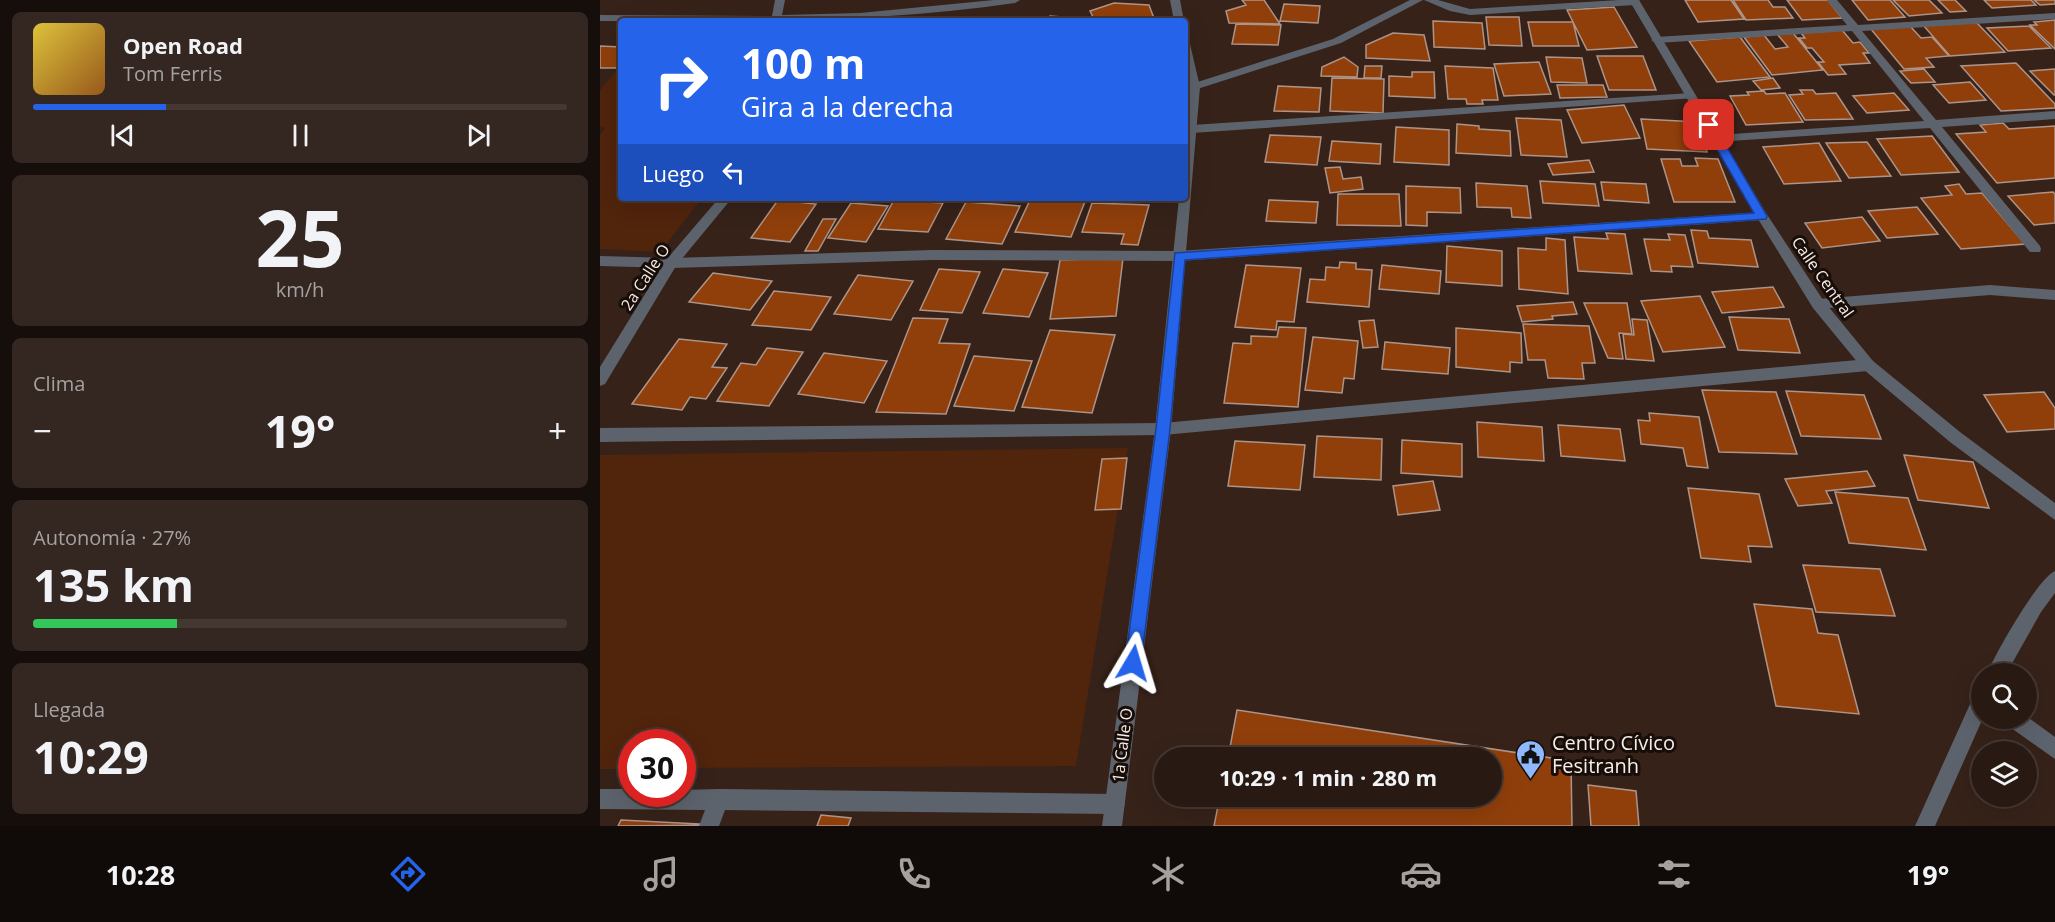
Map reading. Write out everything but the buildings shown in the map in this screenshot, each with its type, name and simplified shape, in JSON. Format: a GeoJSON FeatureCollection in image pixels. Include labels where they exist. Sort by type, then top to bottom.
{"type":"FeatureCollection","features":[{"type":"Feature","properties":{"kind":"street"},"geometry":{"type":"LineString","coordinates":[[777,18],[780,0]]}},
{"type":"Feature","properties":{"kind":"street"},"geometry":{"type":"LineString","coordinates":[[826,18],[969,8],[1015,0]]}},
{"type":"Feature","properties":{"kind":"street"},"geometry":{"type":"LineString","coordinates":[[1175,0],[1178,18]]}},
{"type":"Feature","properties":{"kind":"street"},"geometry":{"type":"LineString","coordinates":[[1190,88],[1337,41],[1418,0]]}},
{"type":"Feature","properties":{"kind":"street"},"geometry":{"type":"LineString","coordinates":[[1429,0],[1470,12],[1634,1]]}},
{"type":"Feature","properties":{"kind":"street"},"geometry":{"type":"LineString","coordinates":[[1832,0],[2035,249]]}},
{"type":"Feature","properties":{"kind":"street","name":"Calle Central"},"geometry":{"type":"LineString","coordinates":[[1634,1],[1762,216],[1818,304],[1868,365],[1955,437],[2055,513]]}},
{"type":"Feature","properties":{"kind":"street"},"geometry":{"type":"LineString","coordinates":[[1656,40],[2055,16]]}},
{"type":"Feature","properties":{"kind":"street"},"geometry":{"type":"LineString","coordinates":[[600,18],[618,18]]}},
{"type":"Feature","properties":{"kind":"street","name":"1a Calle O"},"geometry":{"type":"LineString","coordinates":[[1188,70],[1192,129],[1188,168]]}},
{"type":"Feature","properties":{"kind":"street"},"geometry":{"type":"LineString","coordinates":[[1192,129],[1691,96]]}},
{"type":"Feature","properties":{"kind":"street"},"geometry":{"type":"LineString","coordinates":[[1718,139],[2055,115]]}},
{"type":"Feature","properties":{"kind":"street","name":"2a Calle O"},"geometry":{"type":"LineString","coordinates":[[600,380],[671,263],[723,201]]}},
{"type":"Feature","properties":{"kind":"street","name":"1a Calle O"},"geometry":{"type":"LineString","coordinates":[[1112,826],[1163,429],[1185,201]]}},
{"type":"Feature","properties":{"kind":"street"},"geometry":{"type":"LineString","coordinates":[[600,261],[671,263],[932,255],[1179,256],[1762,216]]}},
{"type":"Feature","properties":{"kind":"street"},"geometry":{"type":"LineString","coordinates":[[1818,304],[1980,290],[2055,295]]}},
{"type":"Feature","properties":{"kind":"street"},"geometry":{"type":"LineString","coordinates":[[600,435],[1163,429],[1868,365]]}},
{"type":"Feature","properties":{"kind":"street"},"geometry":{"type":"LineString","coordinates":[[2002,663],[2035,606],[2055,579]]}},
{"type":"Feature","properties":{"kind":"street"},"geometry":{"type":"LineString","coordinates":[[1925,826],[1971,724]]}},
{"type":"Feature","properties":{"kind":"street"},"geometry":{"type":"LineString","coordinates":[[2029,729],[2055,749]]}},
{"type":"Feature","properties":{"kind":"street"},"geometry":{"type":"LineString","coordinates":[[600,799],[1115,804]]}},
{"type":"Feature","properties":{"kind":"street"},"geometry":{"type":"LineString","coordinates":[[709,826],[719,799]]}},
{"type":"Feature","properties":{"kind":"shaded area"},"geometry":{"type":"Polygon","coordinates":[[[618,69],[618,201],[700,201],[660,252],[600,249],[600,135],[605,128],[600,127],[600,90],[618,69]]]}},
{"type":"Feature","properties":{"kind":"shaded area"},"geometry":{"type":"Polygon","coordinates":[[[1128,448],[1076,766],[696,768],[696,729],[618,729],[618,769],[600,769],[600,455],[1128,448]]]}},
{"type":"Feature","properties":{"kind":"place","name":"Centro Cívico Fesitranh"},"geometry":{"type":"Point","coordinates":[1531,780]}},
{"type":"Feature","properties":{"kind":"route"},"geometry":{"type":"LineString","coordinates":[[1133,663],[1163,429],[1179,256],[1762,216],[1709,125]]}}]}
